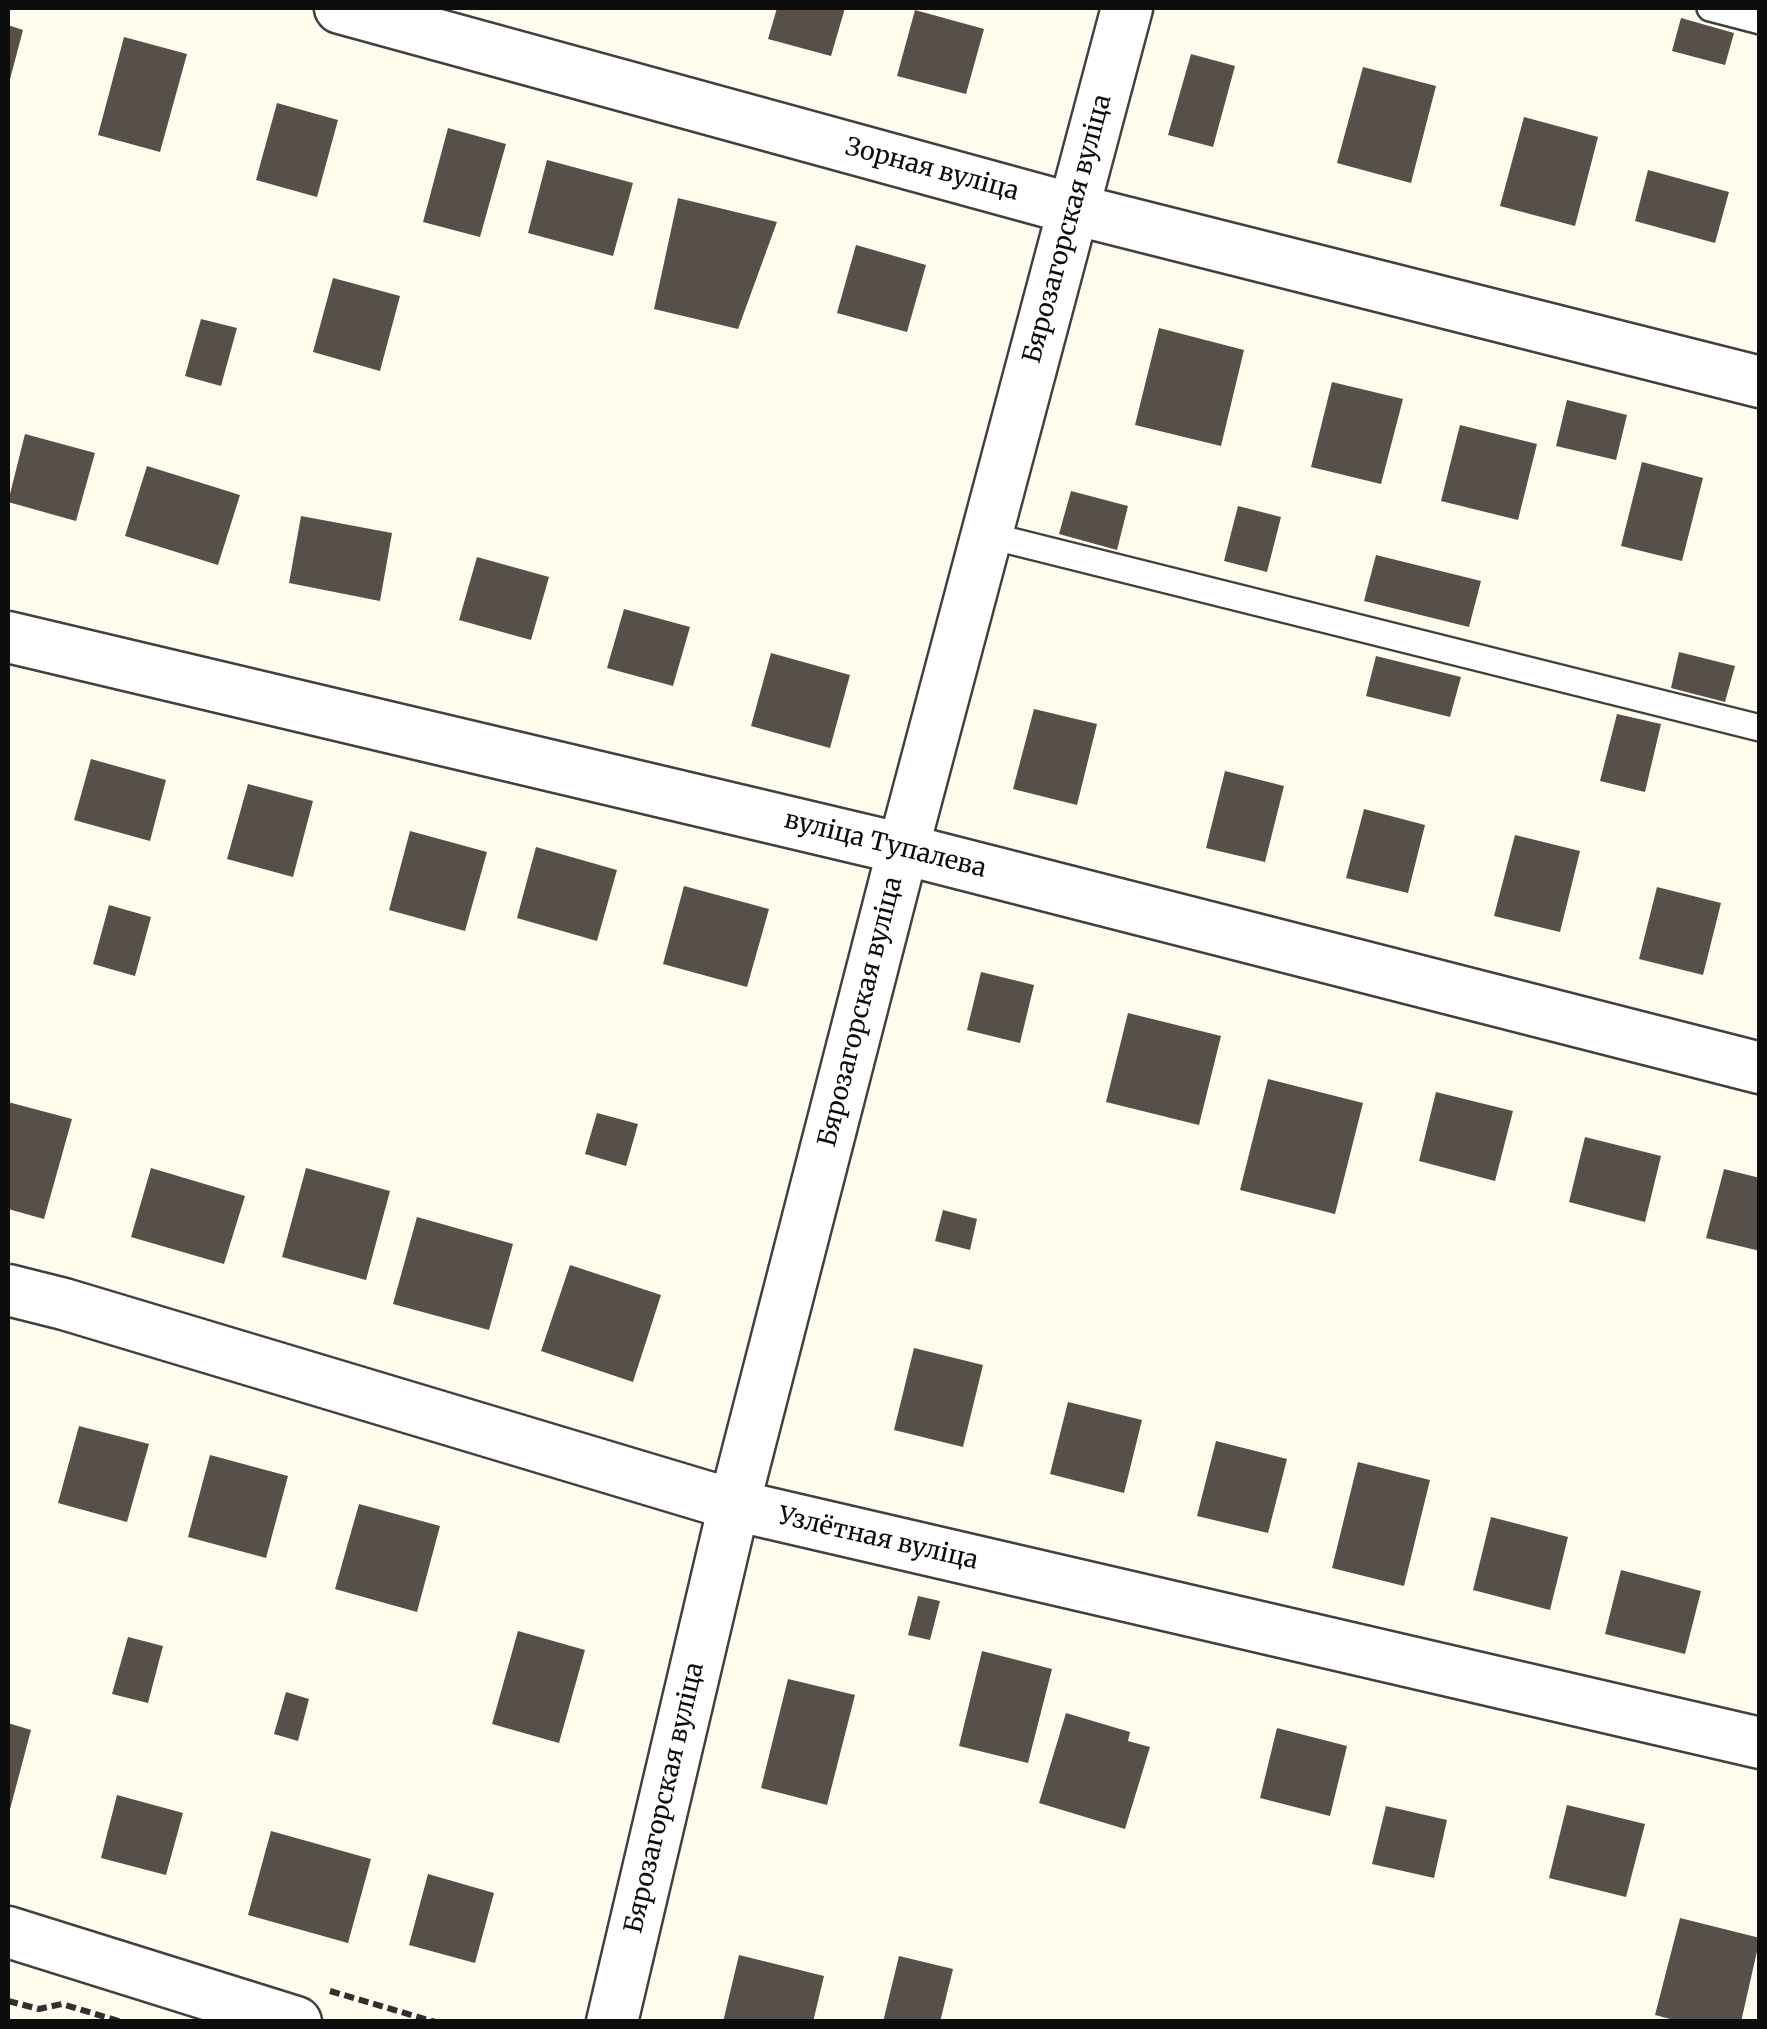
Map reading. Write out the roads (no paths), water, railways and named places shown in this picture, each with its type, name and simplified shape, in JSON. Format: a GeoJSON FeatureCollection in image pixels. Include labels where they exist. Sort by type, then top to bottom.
{"type":"FeatureCollection","features":[{"type":"Feature","properties":{"kind":"street","name":"Зорная вуліца"},"geometry":{"type":"LineString","coordinates":[[340,8],[1074,208],[1760,382]]}},
{"type":"Feature","properties":{"kind":"street","name":"Бярозагорская вуліца"},"geometry":{"type":"LineString","coordinates":[[612,2022],[734,1505],[903,849],[1127,8]]}},
{"type":"Feature","properties":{"kind":"street","name":"вуліца Тупалева"},"geometry":{"type":"LineString","coordinates":[[8,637],[903,849],[1760,1068]]}},
{"type":"Feature","properties":{"kind":"street","name":"Узлётная вуліца"},"geometry":{"type":"LineString","coordinates":[[8,1290],[734,1505],[1760,1742]]}},
{"type":"Feature","properties":{"kind":"street"},"geometry":{"type":"LineString","coordinates":[[8,1932],[296,2022]]}},
{"type":"Feature","properties":{"kind":"lane"},"geometry":{"type":"LineString","coordinates":[[1710,8],[1760,21]]}},
{"type":"Feature","properties":{"kind":"lane"},"geometry":{"type":"LineString","coordinates":[[987,535],[1760,728]]}}]}
